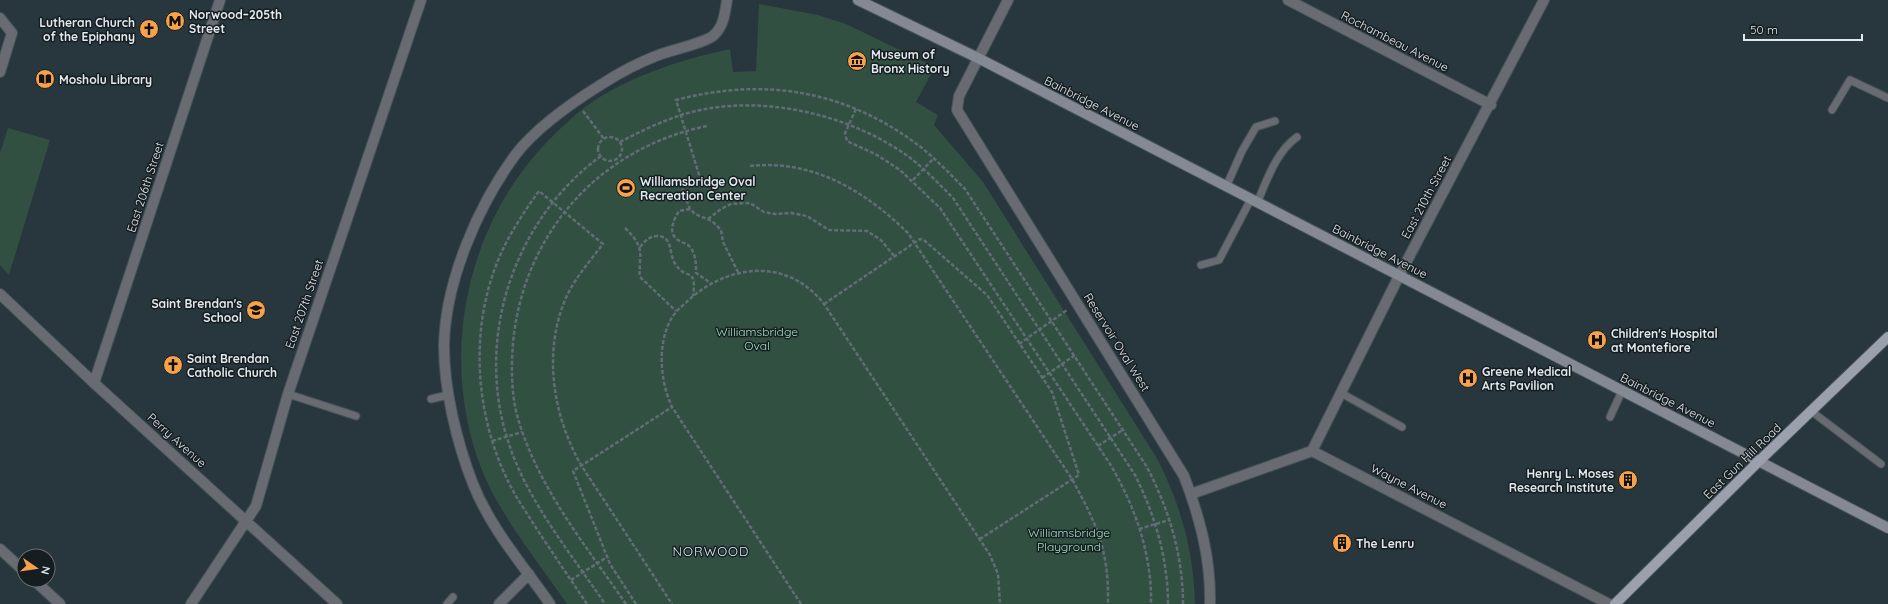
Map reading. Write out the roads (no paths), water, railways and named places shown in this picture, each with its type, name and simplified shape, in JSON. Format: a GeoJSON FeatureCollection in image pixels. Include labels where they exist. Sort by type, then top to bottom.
{"type":"FeatureCollection","features":[{"type":"Feature","properties":{"kind":"main road","name":"Bainbridge Avenue"},"geometry":{"type":"LineString","coordinates":[[858,0],[978,58],[1888,528]]}},
{"type":"Feature","properties":{"kind":"main road","name":"East Gun Hill Road"},"geometry":{"type":"LineString","coordinates":[[1616,604],[1758,462],[1888,338]]}},
{"type":"Feature","properties":{"kind":"street","name":"East 206th Street"},"geometry":{"type":"LineString","coordinates":[[94,383],[220,0]]}},
{"type":"Feature","properties":{"kind":"street","name":"East 207th Street"},"geometry":{"type":"LineString","coordinates":[[191,604],[245,520],[256,506],[288,394],[421,0]]}},
{"type":"Feature","properties":{"kind":"street"},"geometry":{"type":"LineString","coordinates":[[550,604],[497,529],[473,485],[448,395],[444,345],[449,306],[459,262],[480,212],[517,154],[546,123],[600,85],[628,69],[657,55],[713,37],[720,28],[727,0]]}},
{"type":"Feature","properties":{"kind":"street"},"geometry":{"type":"LineString","coordinates":[[978,58],[1008,0]]}},
{"type":"Feature","properties":{"kind":"street","name":"East 210th Street"},"geometry":{"type":"LineString","coordinates":[[1312,451],[1399,276],[1544,0]]}},
{"type":"Feature","properties":{"kind":"street","name":"Rochambeau Avenue"},"geometry":{"type":"LineString","coordinates":[[1292,1],[1490,105]]}},
{"type":"Feature","properties":{"kind":"street"},"geometry":{"type":"LineString","coordinates":[[0,18],[12,34],[0,72]]}},
{"type":"Feature","properties":{"kind":"street","name":"Reservoir Oval West"},"geometry":{"type":"LineString","coordinates":[[978,58],[959,96],[957,110],[1184,476],[1191,494],[1205,542],[1211,583],[1210,604]]}},
{"type":"Feature","properties":{"kind":"street","name":"Perry Avenue"},"geometry":{"type":"LineString","coordinates":[[0,294],[94,383],[337,604]]}},
{"type":"Feature","properties":{"kind":"street"},"geometry":{"type":"LineString","coordinates":[[1191,494],[1312,451]]}},
{"type":"Feature","properties":{"kind":"street","name":"Wayne Avenue"},"geometry":{"type":"LineString","coordinates":[[1312,451],[1609,604]]}},
{"type":"Feature","properties":{"kind":"street"},"geometry":{"type":"LineString","coordinates":[[0,549],[16,564]]}},
{"type":"Feature","properties":{"kind":"street"},"geometry":{"type":"LineString","coordinates":[[499,604],[529,574]]}},
{"type":"Feature","properties":{"kind":"street"},"geometry":{"type":"LineString","coordinates":[[43,588],[60,604]]}},
{"type":"Feature","properties":{"kind":"lane"},"geometry":{"type":"LineString","coordinates":[[1832,110],[1850,80],[1888,98]]}},
{"type":"Feature","properties":{"kind":"lane"},"geometry":{"type":"LineString","coordinates":[[1226,186],[1242,151],[1256,128],[1275,120]]}},
{"type":"Feature","properties":{"kind":"lane"},"geometry":{"type":"LineString","coordinates":[[1201,266],[1219,260],[1283,151],[1288,144],[1297,137]]}},
{"type":"Feature","properties":{"kind":"lane"},"geometry":{"type":"LineString","coordinates":[[1610,417],[1622,391]]}},
{"type":"Feature","properties":{"kind":"lane"},"geometry":{"type":"LineString","coordinates":[[1341,393],[1402,427]]}},
{"type":"Feature","properties":{"kind":"lane"},"geometry":{"type":"LineString","coordinates":[[288,394],[356,416]]}},
{"type":"Feature","properties":{"kind":"lane"},"geometry":{"type":"LineString","coordinates":[[431,399],[448,395]]}},
{"type":"Feature","properties":{"kind":"lane"},"geometry":{"type":"LineString","coordinates":[[1811,411],[1881,464]]}},
{"type":"Feature","properties":{"kind":"lane"},"geometry":{"type":"LineString","coordinates":[[446,604],[453,597]]}},
{"type":"Feature","properties":{"kind":"place","name":"Norwood–205th Street"},"geometry":{"type":"Point","coordinates":[175,21]}},
{"type":"Feature","properties":{"kind":"place","name":"Lutheran Church of the Epiphany"},"geometry":{"type":"Point","coordinates":[149,29]}},
{"type":"Feature","properties":{"kind":"place","name":"Museum of Bronx History"},"geometry":{"type":"Point","coordinates":[857,61]}},
{"type":"Feature","properties":{"kind":"place","name":"Mosholu Library"},"geometry":{"type":"Point","coordinates":[45,79]}},
{"type":"Feature","properties":{"kind":"place","name":"Williamsbridge Oval Recreation Center"},"geometry":{"type":"Point","coordinates":[626,188]}},
{"type":"Feature","properties":{"kind":"place","name":"Saint Brendan's School"},"geometry":{"type":"Point","coordinates":[256,310]}},
{"type":"Feature","properties":{"kind":"place","name":"Children's Hospital at Montefiore"},"geometry":{"type":"Point","coordinates":[1597,340]}},
{"type":"Feature","properties":{"kind":"place","name":"Saint Brendan Catholic Church"},"geometry":{"type":"Point","coordinates":[173,365]}},
{"type":"Feature","properties":{"kind":"place","name":"Greene Medical Arts Pavilion"},"geometry":{"type":"Point","coordinates":[1468,378]}},
{"type":"Feature","properties":{"kind":"place","name":"Henry L. Moses Research Institute"},"geometry":{"type":"Point","coordinates":[1628,480]}},
{"type":"Feature","properties":{"kind":"place","name":"The Lenru"},"geometry":{"type":"Point","coordinates":[1342,543]}},
{"type":"Feature","properties":{"kind":"district","name":"NORWOOD"},"geometry":{"type":"Point","coordinates":[711,551]}},
{"type":"Feature","properties":{"kind":"park label","name":"Williamsbridge Oval"},"geometry":{"type":"Point","coordinates":[757,338]}},
{"type":"Feature","properties":{"kind":"park label","name":"Williamsbridge Playground"},"geometry":{"type":"Point","coordinates":[1069,539]}}]}
